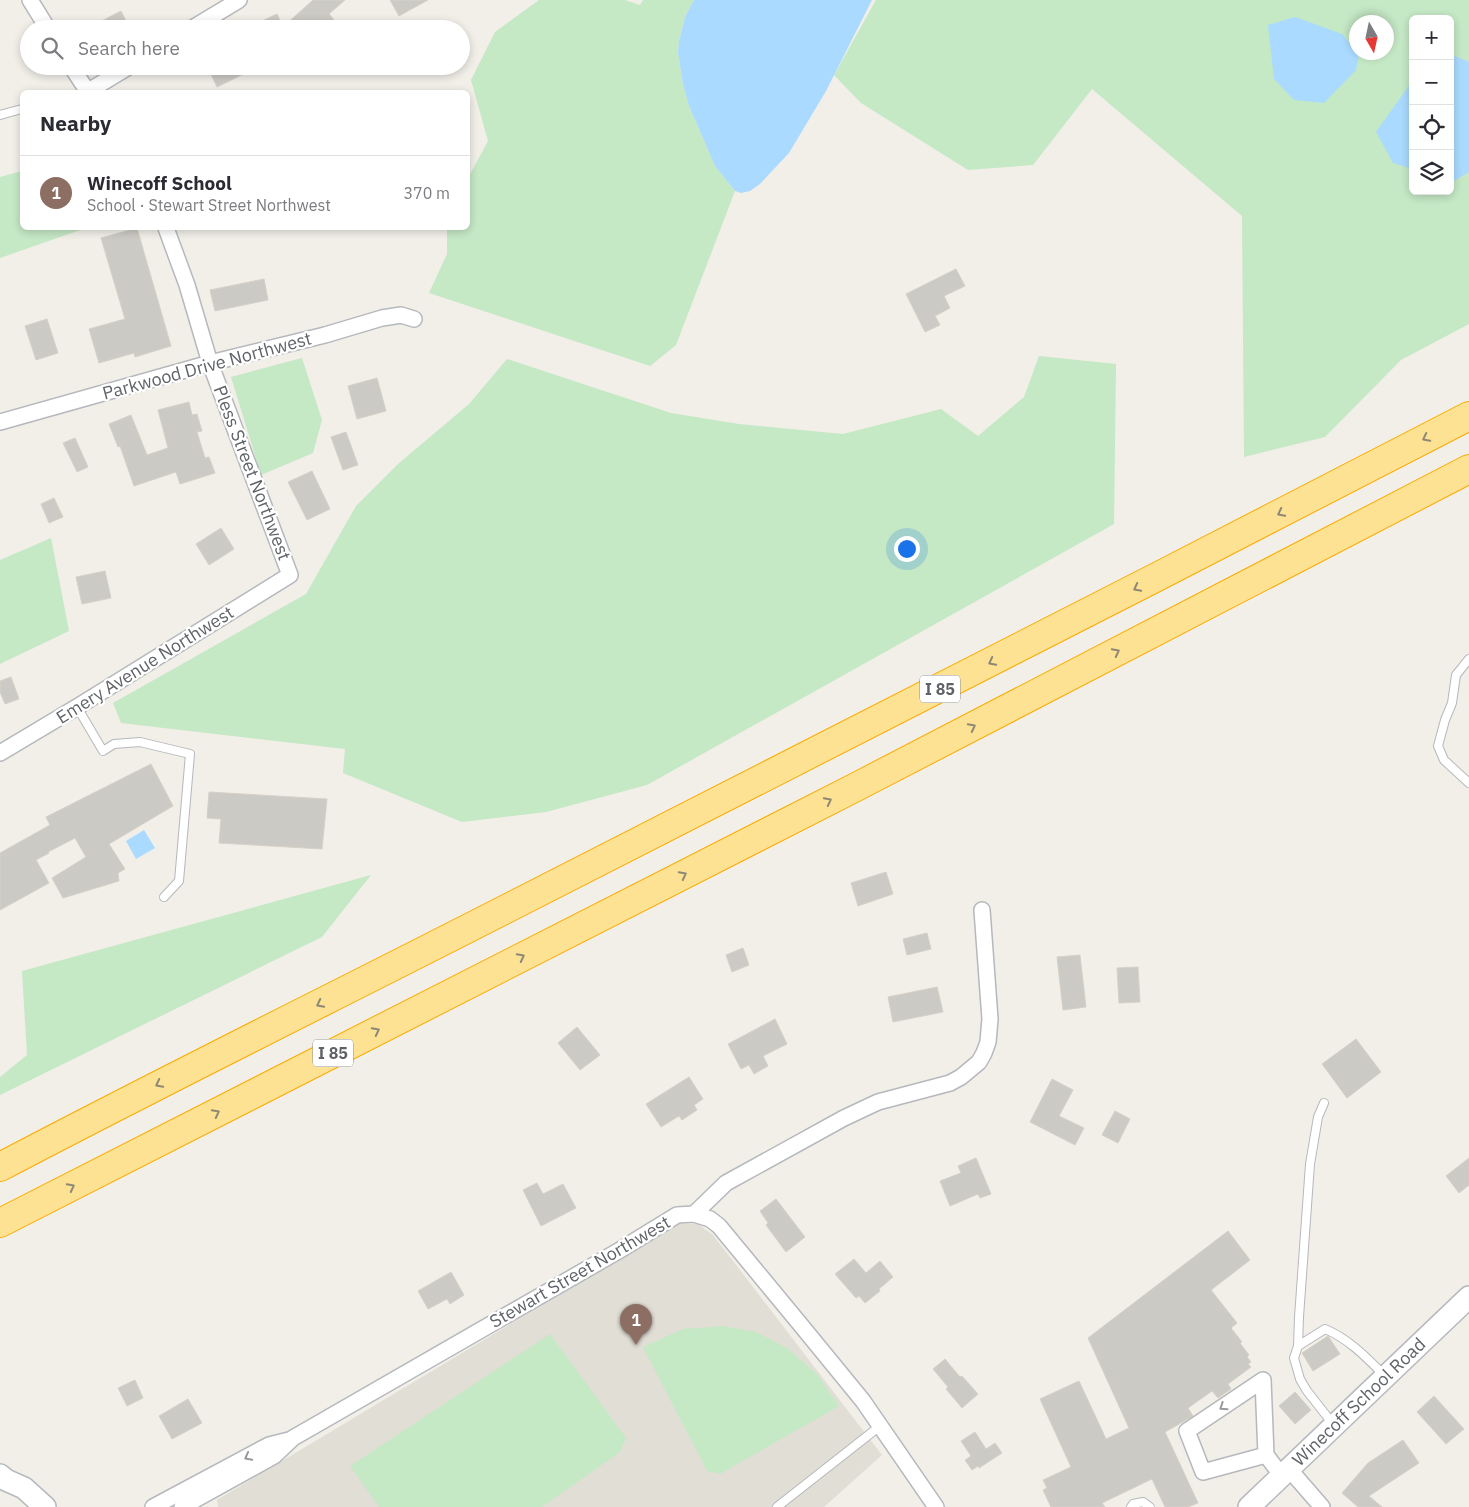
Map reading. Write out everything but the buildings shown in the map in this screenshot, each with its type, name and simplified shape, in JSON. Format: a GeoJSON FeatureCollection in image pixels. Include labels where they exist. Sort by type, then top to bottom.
{"type":"FeatureCollection","features":[{"type":"Feature","properties":{"kind":"highway","name":"I 85"},"geometry":{"type":"LineString","coordinates":[[0,1167],[132,1098],[1025,646],[1469,416]]}},
{"type":"Feature","properties":{"kind":"highway","name":"I 85"},"geometry":{"type":"LineString","coordinates":[[0,1225],[866,782],[1469,469]]}},
{"type":"Feature","properties":{"kind":"highway"},"geometry":{"type":"LineString","coordinates":[[0,1155],[132,1098]]}},
{"type":"Feature","properties":{"kind":"street"},"geometry":{"type":"LineString","coordinates":[[30,0],[42,20]]}},
{"type":"Feature","properties":{"kind":"street"},"geometry":{"type":"LineString","coordinates":[[207,20],[239,0]]}},
{"type":"Feature","properties":{"kind":"street"},"geometry":{"type":"LineString","coordinates":[[77,75],[86,90]]}},
{"type":"Feature","properties":{"kind":"street"},"geometry":{"type":"LineString","coordinates":[[90,90],[115,75]]}},
{"type":"Feature","properties":{"kind":"street","name":"Pless Street Northwest"},"geometry":{"type":"LineString","coordinates":[[167,230],[187,285],[210,364],[290,576]]}},
{"type":"Feature","properties":{"kind":"street","name":"Parkwood Drive Northwest"},"geometry":{"type":"LineString","coordinates":[[0,422],[382,318],[401,315],[414,319]]}},
{"type":"Feature","properties":{"kind":"street","name":"Emery Avenue Northwest"},"geometry":{"type":"LineString","coordinates":[[0,753],[77,708],[290,576]]}},
{"type":"Feature","properties":{"kind":"street"},"geometry":{"type":"LineString","coordinates":[[694,1214],[726,1183],[844,1118],[878,1102],[950,1083],[961,1077],[979,1062],[988,1042],[990,1019],[982,910]]}},
{"type":"Feature","properties":{"kind":"street","name":"Stewart Street Northwest"},"geometry":{"type":"LineString","coordinates":[[191,1505],[274,1456],[293,1438],[620,1250],[677,1215],[694,1214],[710,1219],[719,1226],[800,1324],[863,1401],[936,1507]]}},
{"type":"Feature","properties":{"kind":"street","name":"Winecoff School Road"},"geometry":{"type":"LineString","coordinates":[[1248,1507],[1469,1297]]}},
{"type":"Feature","properties":{"kind":"street"},"geometry":{"type":"LineString","coordinates":[[1266,1455],[1203,1472],[1187,1432],[1263,1380],[1266,1455],[1319,1506]]}},
{"type":"Feature","properties":{"kind":"street","name":"Stewart Street Northwest"},"geometry":{"type":"LineString","coordinates":[[153,1507],[269,1445],[293,1438]]}},
{"type":"Feature","properties":{"kind":"street"},"geometry":{"type":"LineString","coordinates":[[3,1478],[22,1507]]}},
{"type":"Feature","properties":{"kind":"street"},"geometry":{"type":"LineString","coordinates":[[3,1478],[24,1488],[45,1507]]}},
{"type":"Feature","properties":{"kind":"lane"},"geometry":{"type":"LineString","coordinates":[[0,115],[20,110]]}},
{"type":"Feature","properties":{"kind":"lane"},"geometry":{"type":"LineString","coordinates":[[1469,659],[1456,675],[1452,703],[1438,746],[1444,760],[1469,784]]}},
{"type":"Feature","properties":{"kind":"lane"},"geometry":{"type":"LineString","coordinates":[[77,708],[103,751],[114,744],[140,742],[190,754],[179,881],[164,898]]}},
{"type":"Feature","properties":{"kind":"lane"},"geometry":{"type":"LineString","coordinates":[[1324,1103],[1318,1116],[1310,1164],[1299,1308],[1298,1346],[1294,1358],[1300,1378],[1307,1391],[1334,1425]]}},
{"type":"Feature","properties":{"kind":"lane"},"geometry":{"type":"LineString","coordinates":[[1298,1346],[1325,1329],[1333,1332],[1357,1348],[1385,1377]]}},
{"type":"Feature","properties":{"kind":"lane"},"geometry":{"type":"LineString","coordinates":[[778,1507],[880,1426]]}},
{"type":"Feature","properties":{"kind":"lane"},"geometry":{"type":"LineString","coordinates":[[1131,1507],[1133,1504],[1143,1502],[1150,1507]]}},
{"type":"Feature","properties":{"kind":"shaded area"},"geometry":{"type":"Polygon","coordinates":[[[677,1224],[698,1224],[713,1235],[882,1455],[824,1507],[218,1507],[217,1500],[677,1224]]]}},
{"type":"Feature","properties":{"kind":"green space"},"geometry":{"type":"Polygon","coordinates":[[[539,0],[625,0],[640,5],[643,0],[694,0],[685,17],[679,41],[678,52],[683,85],[689,106],[715,166],[735,191],[676,345],[650,366],[429,293],[447,254],[447,230],[470,230],[470,174],[488,141],[471,80],[495,32],[539,0]]]}},
{"type":"Feature","properties":{"kind":"green space"},"geometry":{"type":"Polygon","coordinates":[[[876,0],[1469,0],[1469,324],[1401,360],[1325,437],[1244,457],[1242,216],[1092,89],[1033,165],[968,170],[861,103],[834,75],[876,0]]]}},
{"type":"Feature","properties":{"kind":"green space"},"geometry":{"type":"Polygon","coordinates":[[[20,172],[20,230],[80,230],[0,258],[0,177],[20,172]]]}},
{"type":"Feature","properties":{"kind":"green space"},"geometry":{"type":"Polygon","coordinates":[[[1039,356],[1116,364],[1114,524],[647,785],[546,812],[462,822],[343,773],[345,749],[121,723],[113,703],[306,594],[356,506],[398,464],[469,404],[507,359],[671,413],[739,424],[843,434],[941,409],[978,436],[1024,397],[1039,356]]]}},
{"type":"Feature","properties":{"kind":"green space"},"geometry":{"type":"Polygon","coordinates":[[[302,358],[322,420],[313,453],[261,475],[231,377],[302,358]]]}},
{"type":"Feature","properties":{"kind":"green space"},"geometry":{"type":"Polygon","coordinates":[[[51,538],[69,631],[0,664],[0,560],[51,538]]]}},
{"type":"Feature","properties":{"kind":"green space"},"geometry":{"type":"Polygon","coordinates":[[[371,875],[322,937],[0,1095],[0,1077],[27,1055],[22,971],[371,875]]]}},
{"type":"Feature","properties":{"kind":"green space"},"geometry":{"type":"Polygon","coordinates":[[[723,1326],[756,1332],[787,1348],[817,1374],[839,1406],[720,1474],[707,1471],[643,1347],[683,1329],[723,1326]]]}},
{"type":"Feature","properties":{"kind":"green space"},"geometry":{"type":"Polygon","coordinates":[[[550,1334],[626,1438],[620,1452],[542,1507],[379,1507],[350,1466],[550,1334]]]}},
{"type":"Feature","properties":{"kind":"water"},"geometry":{"type":"Polygon","coordinates":[[[694,0],[872,0],[826,91],[789,153],[760,184],[750,191],[741,193],[735,191],[715,166],[689,106],[683,85],[678,52],[685,17],[694,0]]]}},
{"type":"Feature","properties":{"kind":"water"},"geometry":{"type":"Polygon","coordinates":[[[1295,17],[1342,34],[1349,42],[1349,60],[1358,60],[1356,70],[1324,103],[1294,100],[1274,79],[1268,25],[1295,17]]]}},
{"type":"Feature","properties":{"kind":"water"},"geometry":{"type":"Polygon","coordinates":[[[1454,56],[1469,62],[1469,172],[1454,181],[1454,56]]]}},
{"type":"Feature","properties":{"kind":"water"},"geometry":{"type":"Polygon","coordinates":[[[1409,86],[1409,168],[1393,163],[1376,132],[1409,86]]]}},
{"type":"Feature","properties":{"kind":"water"},"geometry":{"type":"Polygon","coordinates":[[[144,830],[155,848],[136,859],[126,841],[144,830]]]}},
{"type":"Feature","properties":{"kind":"place","name":"Winecoff School"},"geometry":{"type":"Point","coordinates":[636,1345]}}]}
